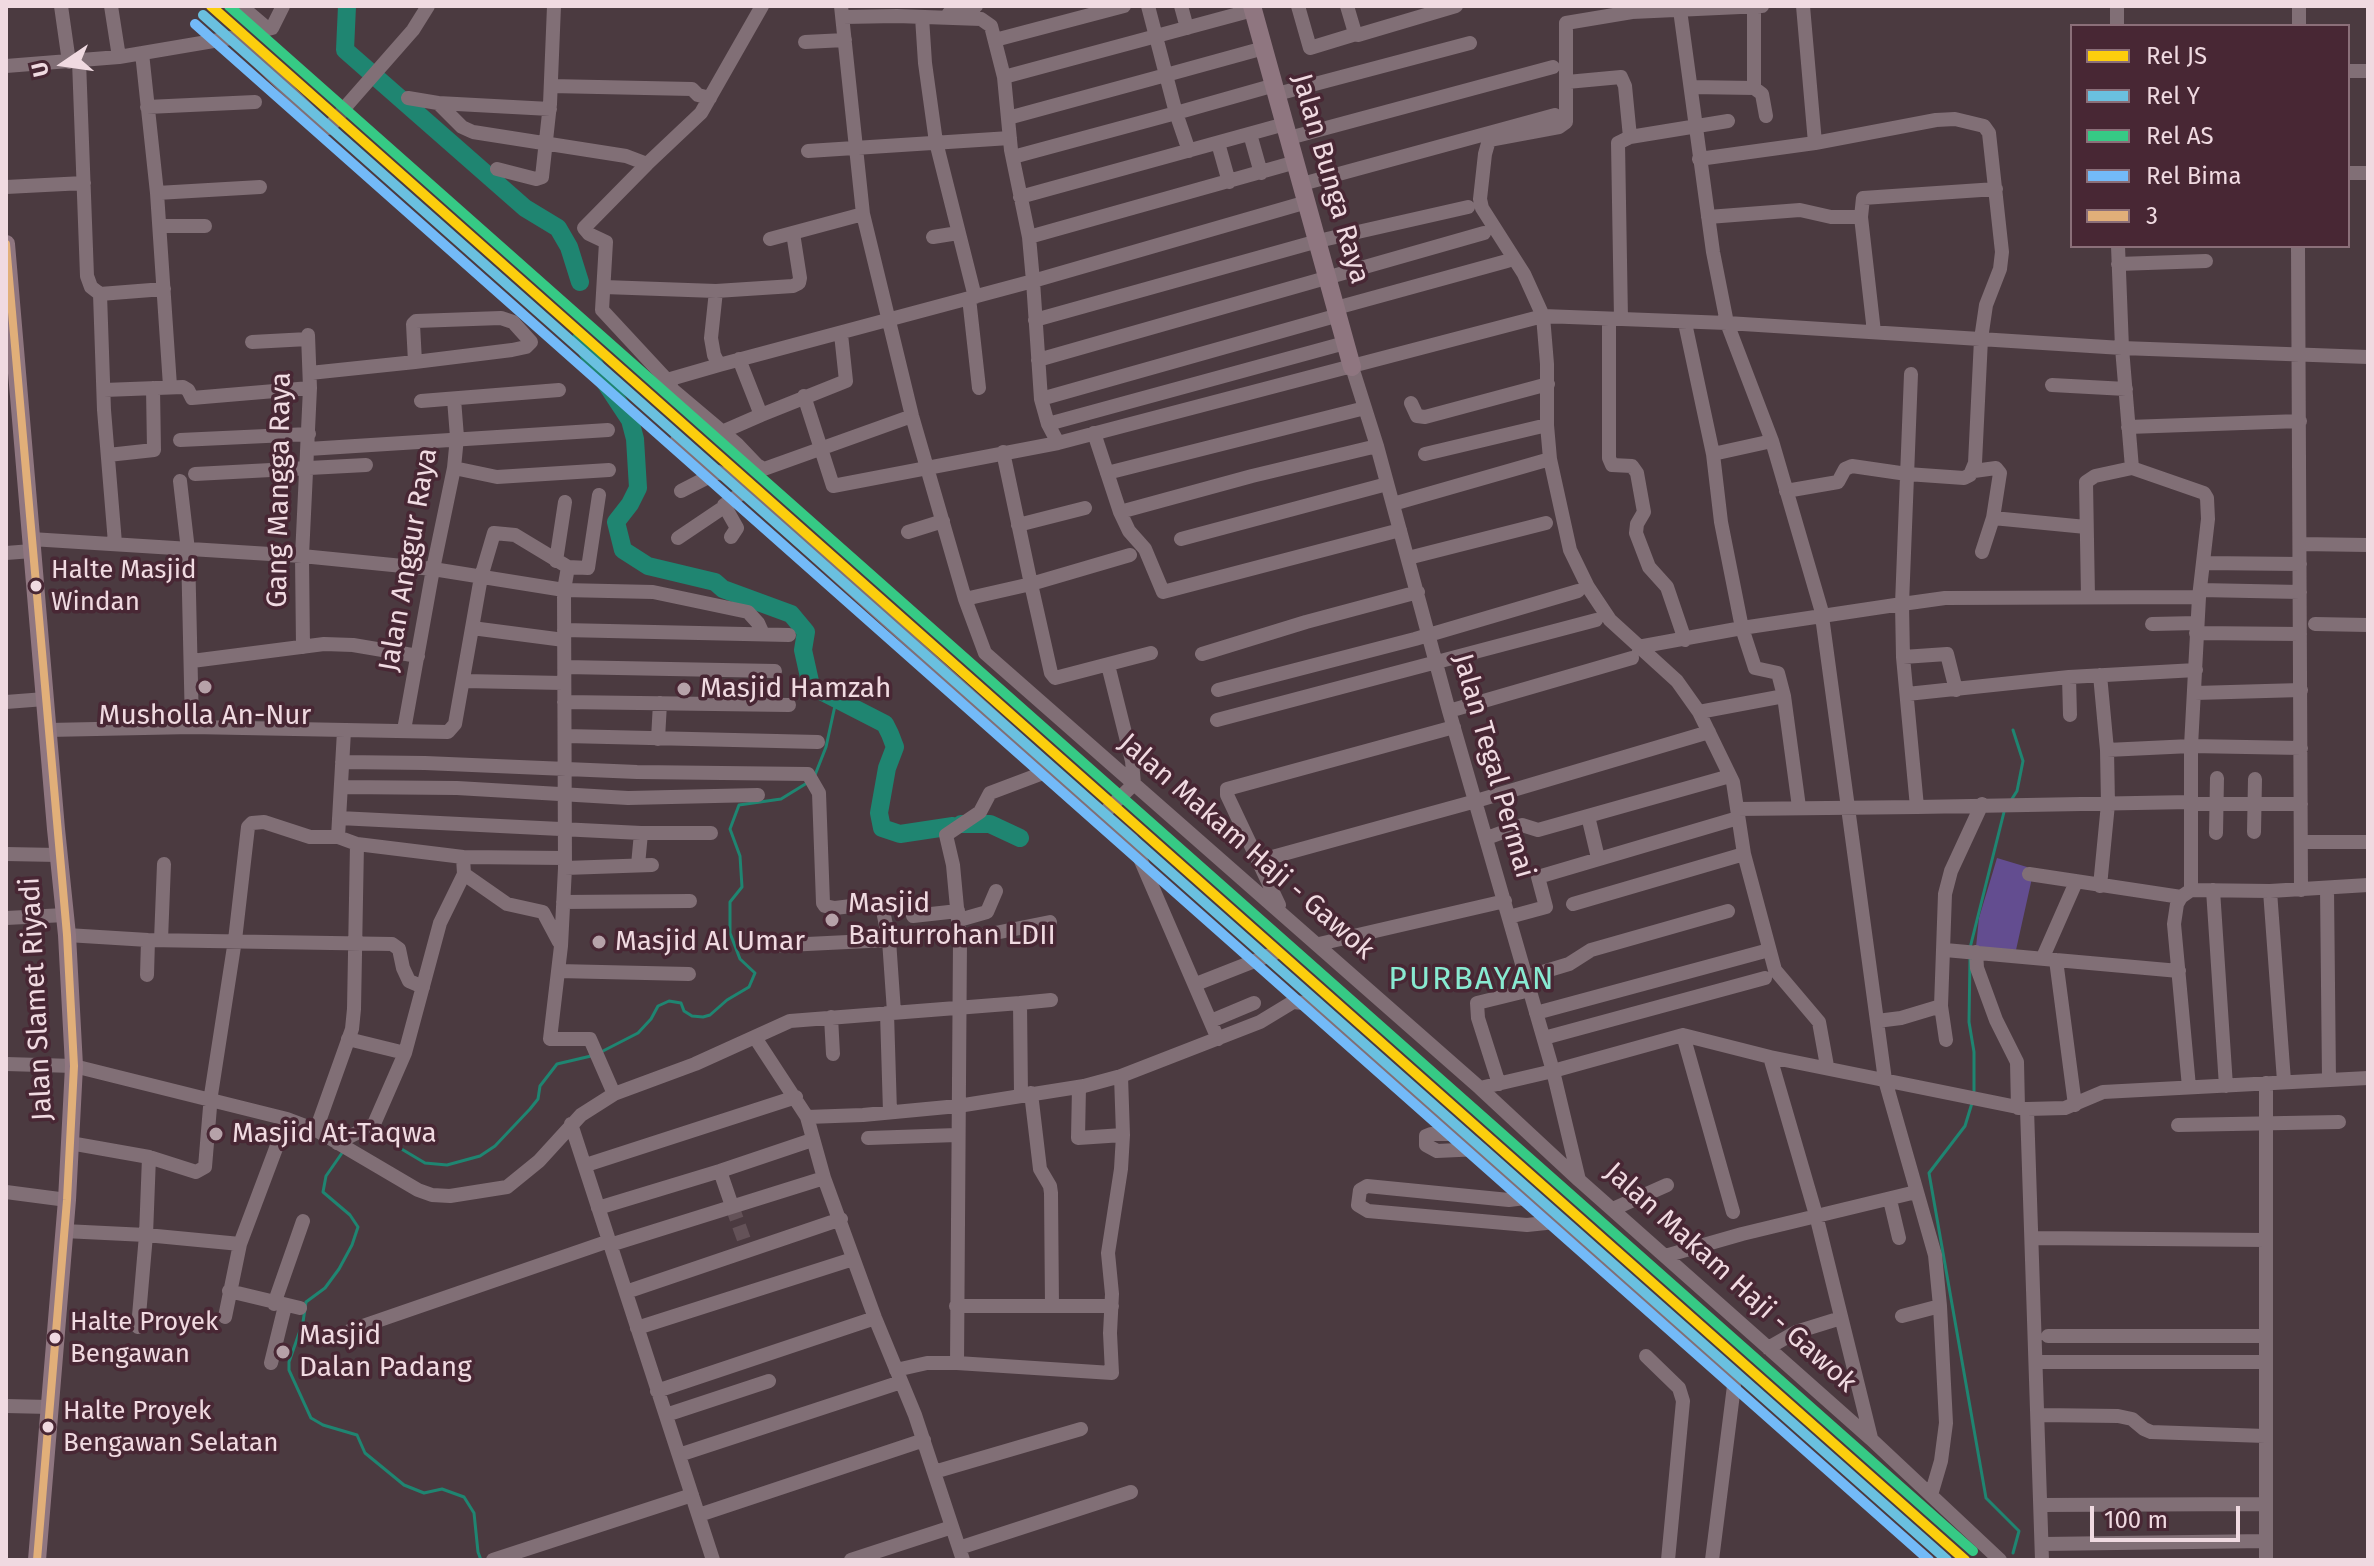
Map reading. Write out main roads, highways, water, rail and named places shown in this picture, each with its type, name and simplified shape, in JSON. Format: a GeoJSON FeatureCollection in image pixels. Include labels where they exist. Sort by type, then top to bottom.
{"type":"FeatureCollection","features":[{"type":"Feature","properties":{"kind":"main road","name":"Jalan Bunga Raya"},"geometry":{"type":"LineString","coordinates":[[1253,8],[1352,367]]}},
{"type":"Feature","properties":{"kind":"main road","name":"Jalan Slamet Riyadi"},"geometry":{"type":"LineString","coordinates":[[6,244],[10,332],[67,935],[74,1066],[67,1200],[37,1560]]}},
{"type":"Feature","properties":{"kind":"waterway"},"geometry":{"type":"LineString","coordinates":[[347,6],[345,50],[525,208],[558,228],[569,247],[580,282]]}},
{"type":"Feature","properties":{"kind":"waterway"},"geometry":{"type":"LineString","coordinates":[[581,339],[630,420],[635,439],[638,488],[616,522],[623,550],[648,566],[715,582],[723,589],[791,614],[806,632],[803,650],[811,686],[885,724],[890,734],[895,747],[887,768],[879,813],[882,828],[900,834],[953,826]]}},
{"type":"Feature","properties":{"kind":"waterway"},"geometry":{"type":"LineString","coordinates":[[815,775],[826,747],[836,701]]}},
{"type":"Feature","properties":{"kind":"waterway"},"geometry":{"type":"LineString","coordinates":[[2010,802],[2017,791],[2023,761],[2013,730]]}},
{"type":"Feature","properties":{"kind":"waterway"},"geometry":{"type":"LineString","coordinates":[[601,1052],[638,1033],[658,1006],[669,1001],[681,1003],[684,1011],[692,1016],[703,1017],[749,987],[755,973],[740,959],[730,933],[730,902],[742,887],[740,856],[730,829],[739,805],[781,799],[807,783]]}},
{"type":"Feature","properties":{"kind":"waterway"},"geometry":{"type":"LineString","coordinates":[[1970,948],[2004,812]]}},
{"type":"Feature","properties":{"kind":"waterway"},"geometry":{"type":"LineString","coordinates":[[961,824],[990,824],[1020,838]]}},
{"type":"Feature","properties":{"kind":"waterway"},"geometry":{"type":"LineString","coordinates":[[1970,959],[1969,1022],[1974,1052],[1974,1091]]}},
{"type":"Feature","properties":{"kind":"waterway"},"geometry":{"type":"LineString","coordinates":[[373,1132],[425,1163],[447,1165],[480,1156],[495,1146],[530,1109],[538,1099],[540,1086],[557,1064],[591,1056]]}},
{"type":"Feature","properties":{"kind":"waterway"},"geometry":{"type":"LineString","coordinates":[[1972,1103],[1965,1126],[1929,1173],[1986,1498],[2019,1531],[2013,1553]]}},
{"type":"Feature","properties":{"kind":"waterway"},"geometry":{"type":"LineString","coordinates":[[342,1153],[326,1176],[323,1192],[350,1215],[358,1227],[339,1269],[325,1288],[306,1302],[289,1370],[311,1418],[323,1425],[357,1435],[365,1453],[404,1485],[424,1493],[442,1489],[464,1497],[474,1513],[481,1560]]}},
{"type":"Feature","properties":{"kind":"tunnel"},"geometry":{"type":"LineString","coordinates":[[334,122],[348,104]]}},
{"type":"Feature","properties":{"kind":"tunnel"},"geometry":{"type":"LineString","coordinates":[[732,1206],[748,1251]]}},
{"type":"Feature","properties":{"kind":"rail line","name":"JS"},"geometry":{"type":"LineString","coordinates":[[211,6],[1965,1560]]}},
{"type":"Feature","properties":{"kind":"rail line","name":"AS"},"geometry":{"type":"LineString","coordinates":[[229,6],[1973,1551]]}},
{"type":"Feature","properties":{"kind":"rail line","name":"Y"},"geometry":{"type":"LineString","coordinates":[[203,15],[1947,1560]]}},
{"type":"Feature","properties":{"kind":"rail line","name":"Bima"},"geometry":{"type":"LineString","coordinates":[[195,24],[1929,1560]]}},
{"type":"Feature","properties":{"kind":"place","name":"Halte Masjid Windan"},"geometry":{"type":"Point","coordinates":[36,586]}},
{"type":"Feature","properties":{"kind":"place","name":"Musholla An-Nur"},"geometry":{"type":"Point","coordinates":[205,687]}},
{"type":"Feature","properties":{"kind":"place","name":"Masjid Hamzah"},"geometry":{"type":"Point","coordinates":[684,689]}},
{"type":"Feature","properties":{"kind":"place","name":"Masjid Baiturrohan LDII"},"geometry":{"type":"Point","coordinates":[832,920]}},
{"type":"Feature","properties":{"kind":"place","name":"Masjid Al Umar"},"geometry":{"type":"Point","coordinates":[599,942]}},
{"type":"Feature","properties":{"kind":"place","name":"Masjid At-Taqwa"},"geometry":{"type":"Point","coordinates":[216,1134]}},
{"type":"Feature","properties":{"kind":"place","name":"Halte Proyek Bengawan"},"geometry":{"type":"Point","coordinates":[55,1338]}},
{"type":"Feature","properties":{"kind":"place","name":"Masjid Dalan Padang"},"geometry":{"type":"Point","coordinates":[283,1352]}},
{"type":"Feature","properties":{"kind":"place","name":"Halte Proyek Bengawan Selatan"},"geometry":{"type":"Point","coordinates":[48,1427]}},
{"type":"Feature","properties":{"kind":"district","name":"PURBAYAN"},"geometry":{"type":"Point","coordinates":[1472,980]}}]}
